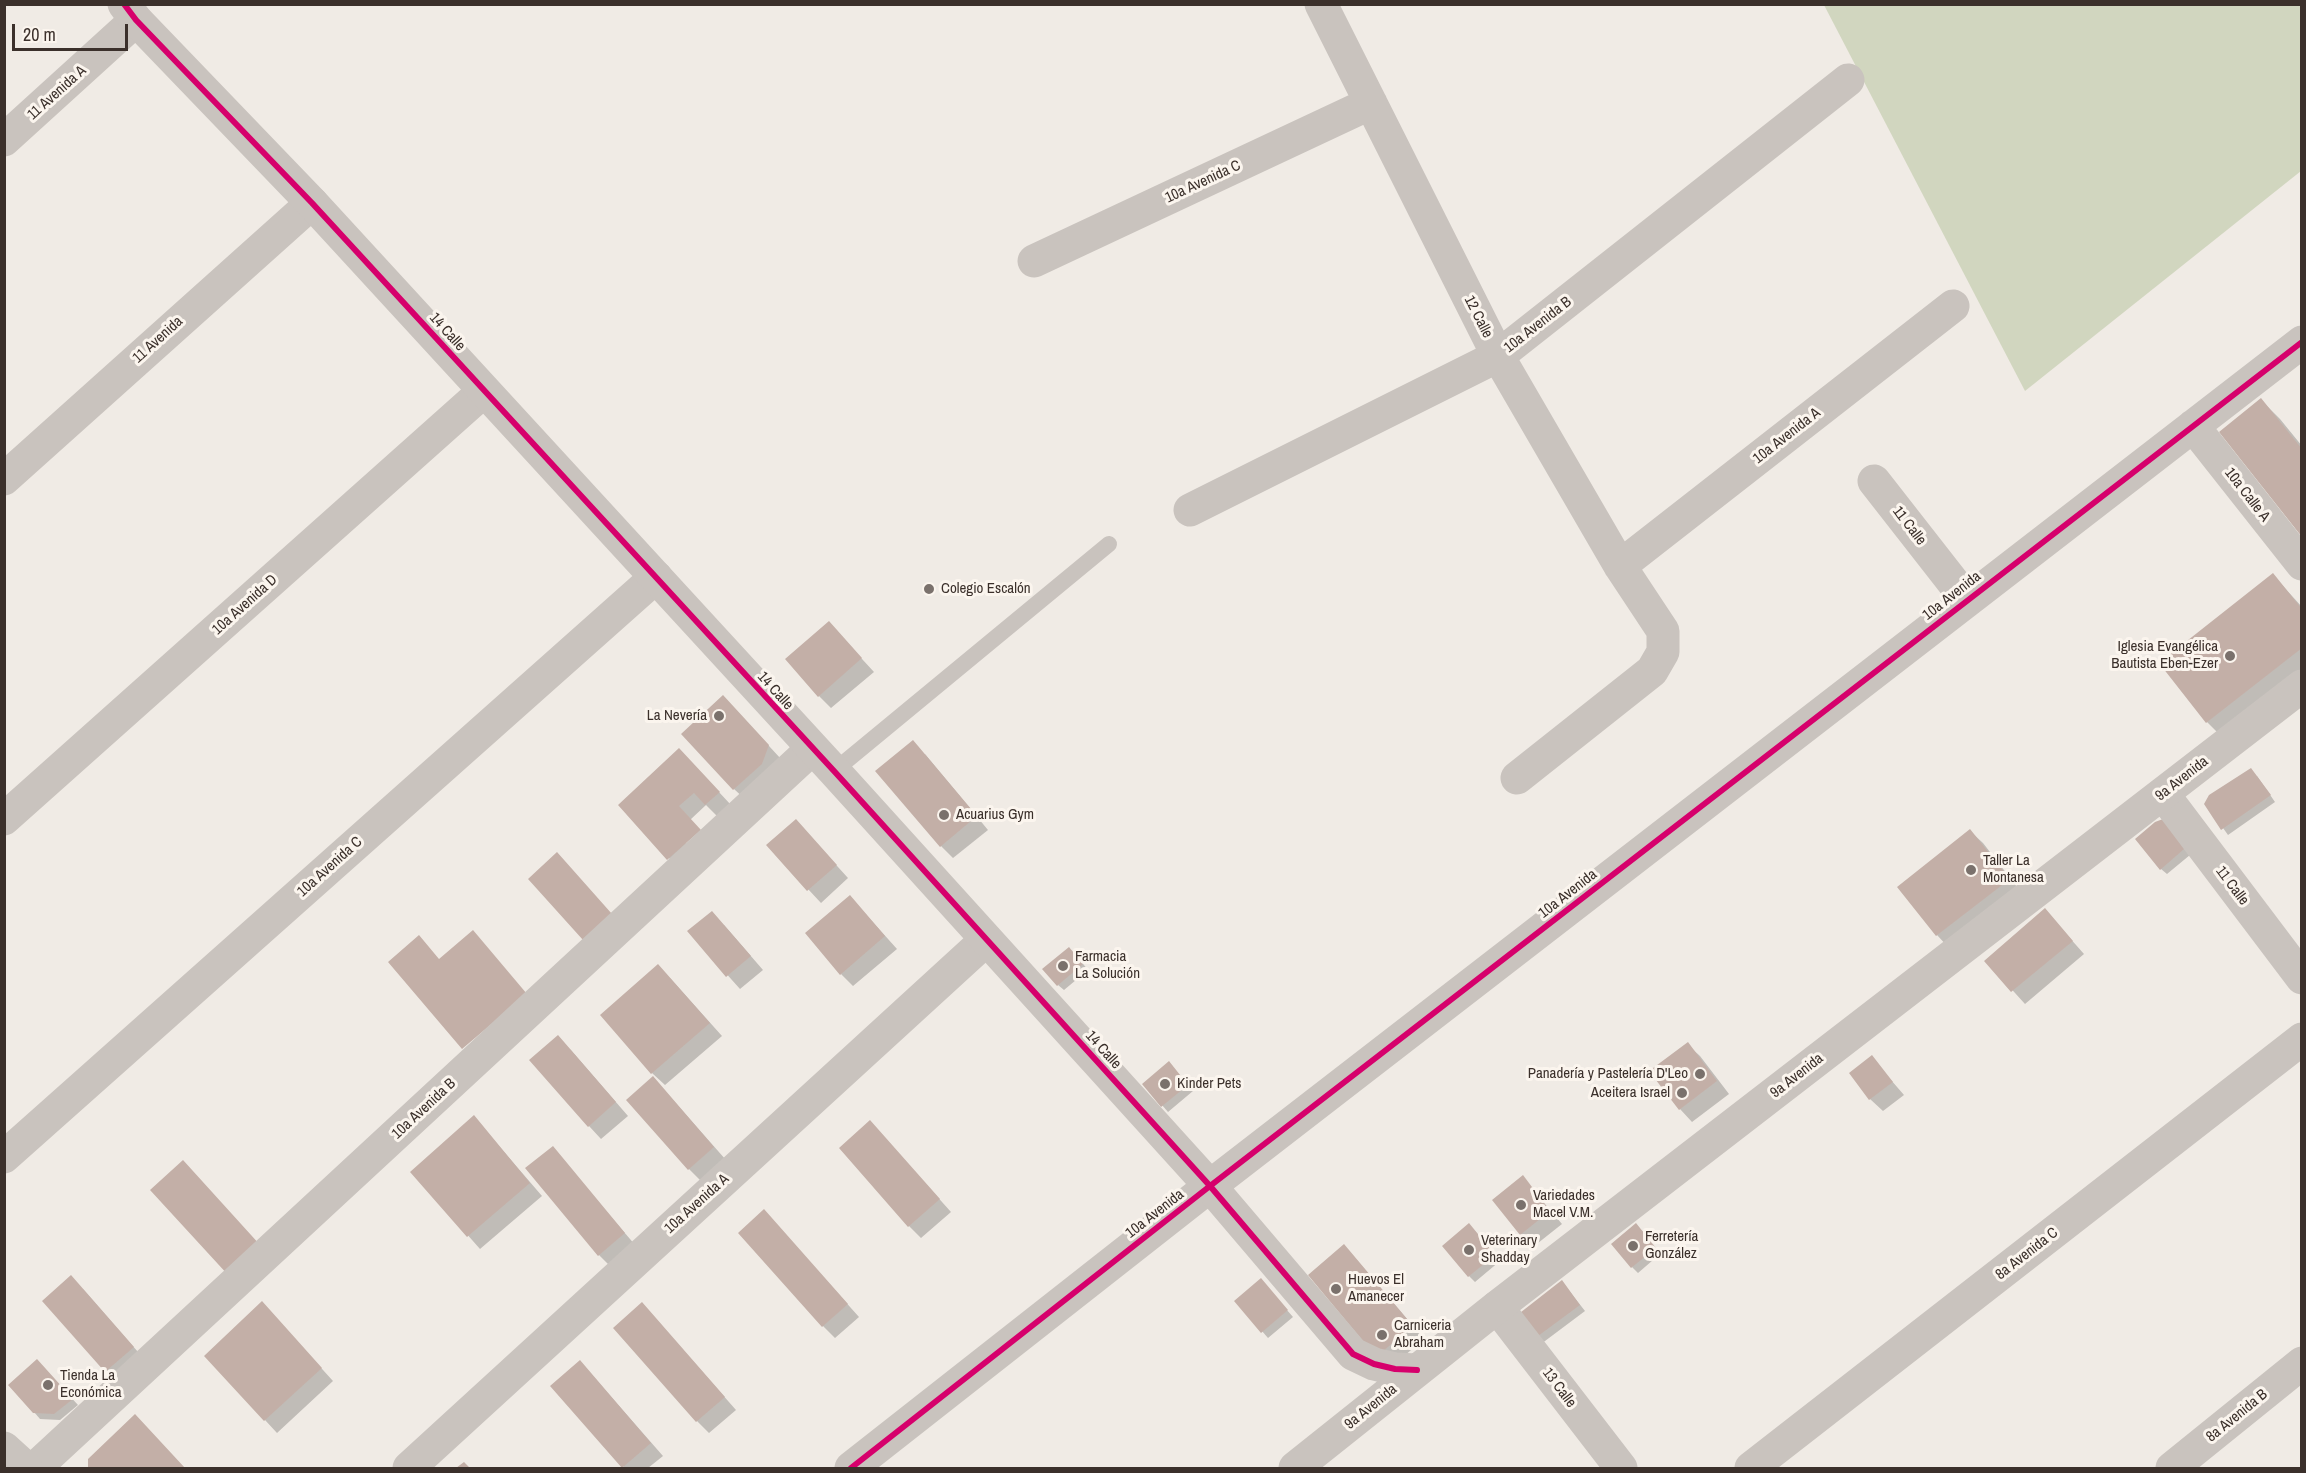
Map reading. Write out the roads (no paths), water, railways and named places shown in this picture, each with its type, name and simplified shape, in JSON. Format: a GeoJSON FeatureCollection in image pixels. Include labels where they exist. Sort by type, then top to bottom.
{"type":"FeatureCollection","features":[{"type":"Feature","properties":{"kind":"street","name":"12 Calle"},"geometry":{"type":"LineString","coordinates":[[1321,4],[1498,356],[1620,566],[1663,631],[1663,652],[1652,671],[1517,778]]}},
{"type":"Feature","properties":{"kind":"street","name":"11 Avenida A"},"geometry":{"type":"LineString","coordinates":[[4,140],[130,12]]}},
{"type":"Feature","properties":{"kind":"street","name":"14 Calle"},"geometry":{"type":"LineString","coordinates":[[130,12],[312,203],[823,760],[1210,1186],[1353,1354],[1374,1364],[1395,1369],[1417,1370]]}},
{"type":"Feature","properties":{"kind":"street","name":"10a Avenida B"},"geometry":{"type":"LineString","coordinates":[[1190,510],[1498,356],[1848,80]]}},
{"type":"Feature","properties":{"kind":"street","name":"10a Avenida C"},"geometry":{"type":"LineString","coordinates":[[1034,261],[1371,104]]}},
{"type":"Feature","properties":{"kind":"street","name":"11 Avenida"},"geometry":{"type":"LineString","coordinates":[[4,479],[312,203]]}},
{"type":"Feature","properties":{"kind":"street","name":"10a Avenida A"},"geometry":{"type":"LineString","coordinates":[[1620,566],[1953,306]]}},
{"type":"Feature","properties":{"kind":"street","name":"10a Avenida"},"geometry":{"type":"LineString","coordinates":[[851,1468],[1210,1186],[2301,342]]}},
{"type":"Feature","properties":{"kind":"street","name":"10a Avenida D"},"geometry":{"type":"LineString","coordinates":[[4,819],[484,391]]}},
{"type":"Feature","properties":{"kind":"street","name":"10a Calle A"},"geometry":{"type":"LineString","coordinates":[[2193,426],[2301,564]]}},
{"type":"Feature","properties":{"kind":"street","name":"11 Calle"},"geometry":{"type":"LineString","coordinates":[[1874,481],[1967,600]]}},
{"type":"Feature","properties":{"kind":"street","name":"10a Avenida C"},"geometry":{"type":"LineString","coordinates":[[4,1156],[656,577]]}},
{"type":"Feature","properties":{"kind":"street","name":"9a Avenida"},"geometry":{"type":"LineString","coordinates":[[1304,1466],[1357,1418],[1497,1307],[2301,687]]}},
{"type":"Feature","properties":{"kind":"street","name":"10a Avenida B"},"geometry":{"type":"LineString","coordinates":[[35,1468],[823,760]]}},
{"type":"Feature","properties":{"kind":"street","name":"11 Calle"},"geometry":{"type":"LineString","coordinates":[[2163,794],[2301,978]]}},
{"type":"Feature","properties":{"kind":"street","name":"10a Avenida A"},"geometry":{"type":"LineString","coordinates":[[409,1468],[986,940]]}},
{"type":"Feature","properties":{"kind":"street","name":"8a Avenida C"},"geometry":{"type":"LineString","coordinates":[[1751,1468],[2301,1039]]}},
{"type":"Feature","properties":{"kind":"street","name":"13 Calle"},"geometry":{"type":"LineString","coordinates":[[1497,1307],[1621,1468]]}},
{"type":"Feature","properties":{"kind":"street","name":"14 Calle"},"geometry":{"type":"LineString","coordinates":[[1353,1354],[1360,1397],[1357,1418]]}},
{"type":"Feature","properties":{"kind":"street","name":"8a Avenida B"},"geometry":{"type":"LineString","coordinates":[[2172,1468],[2301,1363]]}},
{"type":"Feature","properties":{"kind":"street"},"geometry":{"type":"LineString","coordinates":[[4,1448],[26,1468]]}},
{"type":"Feature","properties":{"kind":"lane"},"geometry":{"type":"LineString","coordinates":[[823,760],[1109,544]]}},
{"type":"Feature","properties":{"kind":"place","name":"Colegio Escalón"},"geometry":{"type":"Point","coordinates":[929,589]}},
{"type":"Feature","properties":{"kind":"place","name":"Iglesia Evangélica Bautista Eben-Ezer"},"geometry":{"type":"Point","coordinates":[2230,656]}},
{"type":"Feature","properties":{"kind":"place","name":"La Nevería"},"geometry":{"type":"Point","coordinates":[719,716]}},
{"type":"Feature","properties":{"kind":"place","name":"Acuarius Gym"},"geometry":{"type":"Point","coordinates":[944,815]}},
{"type":"Feature","properties":{"kind":"place","name":"Taller La Montanesa"},"geometry":{"type":"Point","coordinates":[1971,870]}},
{"type":"Feature","properties":{"kind":"place","name":"Farmacia La Solución"},"geometry":{"type":"Point","coordinates":[1063,966]}},
{"type":"Feature","properties":{"kind":"place","name":"Panadería y Pastelería D'Leo"},"geometry":{"type":"Point","coordinates":[1700,1074]}},
{"type":"Feature","properties":{"kind":"place","name":"Kinder Pets"},"geometry":{"type":"Point","coordinates":[1165,1084]}},
{"type":"Feature","properties":{"kind":"place","name":"Aceitera Israel"},"geometry":{"type":"Point","coordinates":[1682,1093]}},
{"type":"Feature","properties":{"kind":"place","name":"Variedades Macel V.M."},"geometry":{"type":"Point","coordinates":[1521,1205]}},
{"type":"Feature","properties":{"kind":"place","name":"Ferretería González"},"geometry":{"type":"Point","coordinates":[1633,1246]}},
{"type":"Feature","properties":{"kind":"place","name":"Veterinary Shadday"},"geometry":{"type":"Point","coordinates":[1469,1250]}},
{"type":"Feature","properties":{"kind":"place","name":"Huevos El Amanecer"},"geometry":{"type":"Point","coordinates":[1336,1289]}},
{"type":"Feature","properties":{"kind":"place","name":"Carniceria Abraham"},"geometry":{"type":"Point","coordinates":[1382,1335]}},
{"type":"Feature","properties":{"kind":"place","name":"Tienda La Económica"},"geometry":{"type":"Point","coordinates":[48,1385]}}]}
